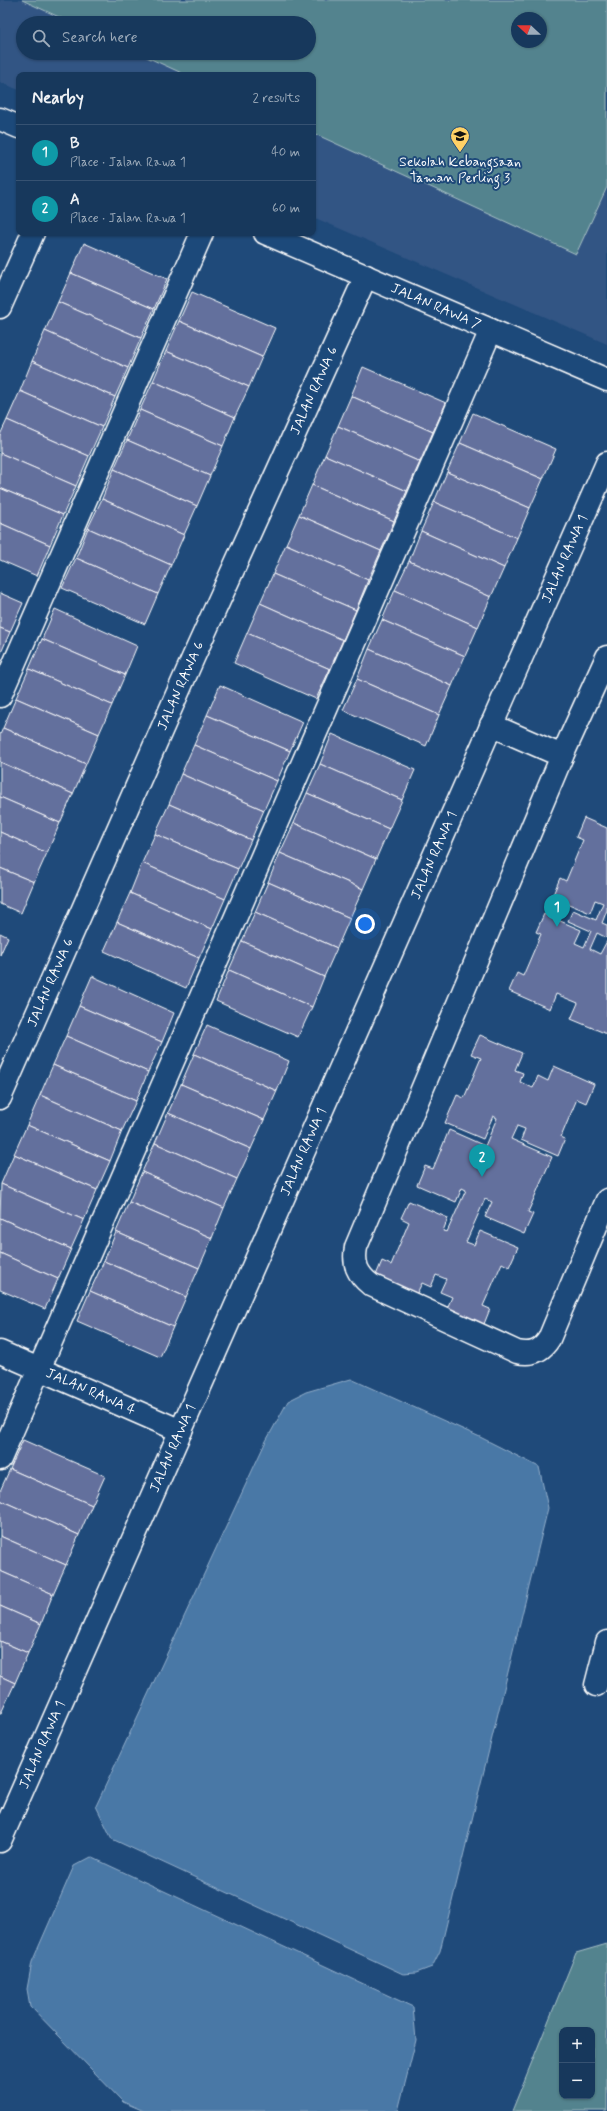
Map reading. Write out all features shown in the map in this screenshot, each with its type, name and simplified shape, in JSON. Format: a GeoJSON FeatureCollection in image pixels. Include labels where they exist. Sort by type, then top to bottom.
{"type":"FeatureCollection","features":[{"type":"Feature","properties":{"kind":"street"},"geometry":{"type":"LineString","coordinates":[[0,118],[16,126]]}},
{"type":"Feature","properties":{"kind":"street"},"geometry":{"type":"LineString","coordinates":[[0,308],[32,236]]}},
{"type":"Feature","properties":{"kind":"street"},"geometry":{"type":"LineString","coordinates":[[0,696],[201,236]]}},
{"type":"Feature","properties":{"kind":"street","name":"JALAN RAWA 7"},"geometry":{"type":"LineString","coordinates":[[272,236],[607,380]]}},
{"type":"Feature","properties":{"kind":"street","name":"JALAN RAWA 6"},"geometry":{"type":"LineString","coordinates":[[0,1098],[193,658],[366,276]]}},
{"type":"Feature","properties":{"kind":"street"},"geometry":{"type":"LineString","coordinates":[[0,1459],[491,330]]}},
{"type":"Feature","properties":{"kind":"street","name":"JALAN RAWA 1"},"geometry":{"type":"LineString","coordinates":[[0,1841],[607,463]]}},
{"type":"Feature","properties":{"kind":"street"},"geometry":{"type":"LineString","coordinates":[[607,658],[562,756],[356,1247],[354,1258],[356,1269],[362,1278],[371,1285],[517,1352],[526,1354],[536,1352],[544,1347],[549,1339],[607,1200]]}},
{"type":"Feature","properties":{"kind":"street"},"geometry":{"type":"LineString","coordinates":[[491,725],[562,756]]}},
{"type":"Feature","properties":{"kind":"street","name":"JALAN RAWA 4"},"geometry":{"type":"LineString","coordinates":[[0,1352],[181,1431]]}},
{"type":"Feature","properties":{"kind":"street"},"geometry":{"type":"LineString","coordinates":[[596,1686],[607,1642]]}},
{"type":"Feature","properties":{"kind":"shaded area","name":"Sekolah Kebangsaan Taman Perling 3"},"geometry":{"type":"Polygon","coordinates":[[[0,0],[607,0],[607,344],[316,218],[316,72],[16,72],[16,89],[0,82],[0,0]]]}},
{"type":"Feature","properties":{"kind":"shaded area"},"geometry":{"type":"Polygon","coordinates":[[[351,1379],[480,1437],[539,1467],[548,1508],[440,1951],[432,1967],[416,1973],[403,1974],[112,1839],[96,1806],[266,1441],[288,1401],[306,1392],[351,1379]]]}},
{"type":"Feature","properties":{"kind":"shaded area"},"geometry":{"type":"Polygon","coordinates":[[[91,1857],[413,2007],[416,2040],[398,2111],[144,2111],[123,2102],[30,2006],[27,1989],[32,1962],[74,1866],[91,1857]]]}},
{"type":"Feature","properties":{"kind":"green space","name":"Sekolah Kebangsaan Taman Perling 3"},"geometry":{"type":"Polygon","coordinates":[[[22,0],[607,0],[607,187],[576,254],[316,134],[316,72],[179,72],[153,60],[316,60],[316,16],[57,16],[22,0]]]}},
{"type":"Feature","properties":{"kind":"green space"},"geometry":{"type":"Polygon","coordinates":[[[607,1944],[607,2111],[512,2111],[576,1953],[607,1944]]]}},
{"type":"Feature","properties":{"kind":"building"},"geometry":{"type":"Polygon","coordinates":[[[84,243],[167,279],[154,309],[71,273],[84,243]]]}},
{"type":"Feature","properties":{"kind":"building"},"geometry":{"type":"Polygon","coordinates":[[[71,273],[154,309],[141,338],[58,302],[71,273]]]}},
{"type":"Feature","properties":{"kind":"building"},"geometry":{"type":"Polygon","coordinates":[[[192,292],[275,328],[262,357],[179,321],[192,292]]]}},
{"type":"Feature","properties":{"kind":"building"},"geometry":{"type":"Polygon","coordinates":[[[58,302],[141,338],[128,368],[45,331],[58,302]]]}},
{"type":"Feature","properties":{"kind":"building"},"geometry":{"type":"Polygon","coordinates":[[[179,321],[262,357],[249,387],[166,351],[179,321]]]}},
{"type":"Feature","properties":{"kind":"building"},"geometry":{"type":"Polygon","coordinates":[[[45,331],[128,368],[115,397],[32,361],[45,331]]]}},
{"type":"Feature","properties":{"kind":"building"},"geometry":{"type":"Polygon","coordinates":[[[166,351],[249,387],[235,417],[153,381],[166,351]]]}},
{"type":"Feature","properties":{"kind":"building"},"geometry":{"type":"Polygon","coordinates":[[[32,361],[115,397],[102,427],[20,391],[32,361]]]}},
{"type":"Feature","properties":{"kind":"building"},"geometry":{"type":"Polygon","coordinates":[[[363,367],[446,403],[433,432],[351,396],[363,367]]]}},
{"type":"Feature","properties":{"kind":"building"},"geometry":{"type":"Polygon","coordinates":[[[153,381],[235,417],[223,446],[140,410],[153,381]]]}},
{"type":"Feature","properties":{"kind":"building"},"geometry":{"type":"Polygon","coordinates":[[[20,391],[102,427],[89,456],[7,420],[20,391]]]}},
{"type":"Feature","properties":{"kind":"building"},"geometry":{"type":"Polygon","coordinates":[[[351,396],[433,432],[420,462],[338,426],[351,396]]]}},
{"type":"Feature","properties":{"kind":"building"},"geometry":{"type":"Polygon","coordinates":[[[140,410],[223,446],[210,476],[127,440],[140,410]]]}},
{"type":"Feature","properties":{"kind":"building"},"geometry":{"type":"Polygon","coordinates":[[[473,413],[556,449],[543,479],[460,443],[473,413]]]}},
{"type":"Feature","properties":{"kind":"building"},"geometry":{"type":"Polygon","coordinates":[[[7,420],[89,456],[76,486],[0,453],[0,435],[7,420]]]}},
{"type":"Feature","properties":{"kind":"building"},"geometry":{"type":"Polygon","coordinates":[[[338,426],[420,462],[407,491],[325,455],[338,426]]]}},
{"type":"Feature","properties":{"kind":"building"},"geometry":{"type":"Polygon","coordinates":[[[127,440],[210,476],[197,506],[114,469],[127,440]]]}},
{"type":"Feature","properties":{"kind":"building"},"geometry":{"type":"Polygon","coordinates":[[[460,443],[543,479],[530,508],[447,472],[460,443]]]}},
{"type":"Feature","properties":{"kind":"building"},"geometry":{"type":"Polygon","coordinates":[[[0,453],[76,486],[63,515],[0,488],[0,453]]]}},
{"type":"Feature","properties":{"kind":"building"},"geometry":{"type":"Polygon","coordinates":[[[325,455],[407,491],[394,521],[312,485],[325,455]]]}},
{"type":"Feature","properties":{"kind":"building"},"geometry":{"type":"Polygon","coordinates":[[[114,469],[197,506],[184,535],[102,499],[114,469]]]}},
{"type":"Feature","properties":{"kind":"building"},"geometry":{"type":"Polygon","coordinates":[[[447,472],[530,508],[517,538],[434,502],[447,472]]]}},
{"type":"Feature","properties":{"kind":"building"},"geometry":{"type":"Polygon","coordinates":[[[312,485],[394,521],[381,551],[299,515],[312,485]]]}},
{"type":"Feature","properties":{"kind":"building"},"geometry":{"type":"Polygon","coordinates":[[[0,488],[63,515],[50,545],[0,523],[0,488]]]}},
{"type":"Feature","properties":{"kind":"building"},"geometry":{"type":"Polygon","coordinates":[[[102,499],[184,535],[171,565],[88,528],[102,499]]]}},
{"type":"Feature","properties":{"kind":"building"},"geometry":{"type":"Polygon","coordinates":[[[434,502],[517,538],[504,568],[421,531],[434,502]]]}},
{"type":"Feature","properties":{"kind":"building"},"geometry":{"type":"Polygon","coordinates":[[[299,515],[381,551],[368,580],[286,544],[299,515]]]}},
{"type":"Feature","properties":{"kind":"building"},"geometry":{"type":"Polygon","coordinates":[[[0,523],[50,545],[37,576],[0,560],[0,523]]]}},
{"type":"Feature","properties":{"kind":"building"},"geometry":{"type":"Polygon","coordinates":[[[88,528],[171,565],[158,594],[76,558],[88,528]]]}},
{"type":"Feature","properties":{"kind":"building"},"geometry":{"type":"Polygon","coordinates":[[[421,531],[504,568],[491,597],[409,561],[421,531]]]}},
{"type":"Feature","properties":{"kind":"building"},"geometry":{"type":"Polygon","coordinates":[[[286,544],[368,580],[356,610],[273,574],[286,544]]]}},
{"type":"Feature","properties":{"kind":"building"},"geometry":{"type":"Polygon","coordinates":[[[76,558],[158,594],[145,624],[62,588],[76,558]]]}},
{"type":"Feature","properties":{"kind":"building"},"geometry":{"type":"Polygon","coordinates":[[[409,561],[491,597],[478,627],[395,590],[409,561]]]}},
{"type":"Feature","properties":{"kind":"building"},"geometry":{"type":"Polygon","coordinates":[[[273,574],[356,610],[343,640],[260,603],[273,574]]]}},
{"type":"Feature","properties":{"kind":"building"},"geometry":{"type":"Polygon","coordinates":[[[395,590],[478,627],[465,656],[382,620],[395,590]]]}},
{"type":"Feature","properties":{"kind":"building"},"geometry":{"type":"Polygon","coordinates":[[[0,593],[23,603],[10,632],[0,628],[0,593]]]}},
{"type":"Feature","properties":{"kind":"building"},"geometry":{"type":"Polygon","coordinates":[[[260,603],[343,640],[330,669],[247,633],[260,603]]]}},
{"type":"Feature","properties":{"kind":"building"},"geometry":{"type":"Polygon","coordinates":[[[55,609],[137,646],[125,675],[42,639],[55,609]]]}},
{"type":"Feature","properties":{"kind":"building"},"geometry":{"type":"Polygon","coordinates":[[[382,620],[465,656],[452,686],[369,649],[382,620]]]}},
{"type":"Feature","properties":{"kind":"building"},"geometry":{"type":"Polygon","coordinates":[[[0,628],[10,632],[0,655],[0,628]]]}},
{"type":"Feature","properties":{"kind":"building"},"geometry":{"type":"Polygon","coordinates":[[[247,633],[330,669],[316,699],[234,663],[247,633]]]}},
{"type":"Feature","properties":{"kind":"building"},"geometry":{"type":"Polygon","coordinates":[[[42,639],[125,675],[112,705],[29,669],[42,639]]]}},
{"type":"Feature","properties":{"kind":"building"},"geometry":{"type":"Polygon","coordinates":[[[369,649],[452,686],[439,715],[357,679],[369,649]]]}},
{"type":"Feature","properties":{"kind":"building"},"geometry":{"type":"Polygon","coordinates":[[[29,669],[112,705],[99,734],[16,698],[29,669]]]}},
{"type":"Feature","properties":{"kind":"building"},"geometry":{"type":"Polygon","coordinates":[[[357,679],[439,715],[426,746],[343,710],[357,679]]]}},
{"type":"Feature","properties":{"kind":"building"},"geometry":{"type":"Polygon","coordinates":[[[220,685],[303,722],[290,751],[207,715],[220,685]]]}},
{"type":"Feature","properties":{"kind":"building"},"geometry":{"type":"Polygon","coordinates":[[[16,698],[99,734],[86,764],[3,728],[16,698]]]}},
{"type":"Feature","properties":{"kind":"building"},"geometry":{"type":"Polygon","coordinates":[[[207,715],[290,751],[277,781],[194,745],[207,715]]]}},
{"type":"Feature","properties":{"kind":"building"},"geometry":{"type":"Polygon","coordinates":[[[3,728],[86,764],[73,794],[0,762],[0,735],[3,728]]]}},
{"type":"Feature","properties":{"kind":"building"},"geometry":{"type":"Polygon","coordinates":[[[332,734],[415,770],[402,800],[320,764],[332,734]]]}},
{"type":"Feature","properties":{"kind":"building"},"geometry":{"type":"Polygon","coordinates":[[[194,745],[277,781],[264,810],[181,774],[194,745]]]}},
{"type":"Feature","properties":{"kind":"building"},"geometry":{"type":"Polygon","coordinates":[[[0,762],[73,794],[60,823],[0,797],[0,762]]]}},
{"type":"Feature","properties":{"kind":"building"},"geometry":{"type":"Polygon","coordinates":[[[320,764],[402,800],[389,829],[307,793],[320,764]]]}},
{"type":"Feature","properties":{"kind":"building"},"geometry":{"type":"Polygon","coordinates":[[[181,774],[264,810],[251,840],[169,804],[181,774]]]}},
{"type":"Feature","properties":{"kind":"building"},"geometry":{"type":"Polygon","coordinates":[[[307,793],[389,829],[376,859],[294,823],[307,793]]]}},
{"type":"Feature","properties":{"kind":"building"},"geometry":{"type":"Polygon","coordinates":[[[0,797],[60,823],[47,853],[0,832],[0,797]]]}},
{"type":"Feature","properties":{"kind":"building"},"geometry":{"type":"Polygon","coordinates":[[[169,804],[251,840],[238,869],[155,834],[169,804]]]}},
{"type":"Feature","properties":{"kind":"building"},"geometry":{"type":"Polygon","coordinates":[[[584,818],[607,828],[607,910],[602,923],[607,925],[607,938],[597,933],[590,949],[600,954],[607,941],[607,1034],[571,1019],[578,1003],[556,994],[550,1009],[509,991],[517,973],[523,976],[541,934],[536,932],[544,914],[581,930],[575,943],[584,947],[591,931],[568,921],[573,910],[596,920],[603,903],[595,900],[590,913],[552,897],[560,878],[566,881],[583,840],[576,837],[584,818]]]}},
{"type":"Feature","properties":{"kind":"building"},"geometry":{"type":"Polygon","coordinates":[[[294,823],[376,859],[363,889],[280,853],[294,823]]]}},
{"type":"Feature","properties":{"kind":"building"},"geometry":{"type":"Polygon","coordinates":[[[0,832],[47,853],[34,882],[0,868],[0,832]]]}},
{"type":"Feature","properties":{"kind":"building"},"geometry":{"type":"Polygon","coordinates":[[[155,834],[238,869],[225,899],[142,863],[155,834]]]}},
{"type":"Feature","properties":{"kind":"building"},"geometry":{"type":"Polygon","coordinates":[[[280,853],[363,889],[350,918],[268,882],[280,853]]]}},
{"type":"Feature","properties":{"kind":"building"},"geometry":{"type":"Polygon","coordinates":[[[142,863],[225,899],[212,929],[130,893],[142,863]]]}},
{"type":"Feature","properties":{"kind":"building"},"geometry":{"type":"Polygon","coordinates":[[[0,868],[34,882],[21,913],[0,904],[0,868]]]}},
{"type":"Feature","properties":{"kind":"building"},"geometry":{"type":"Polygon","coordinates":[[[268,882],[350,918],[337,948],[255,912],[268,882]]]}},
{"type":"Feature","properties":{"kind":"building"},"geometry":{"type":"Polygon","coordinates":[[[130,893],[212,929],[199,958],[117,922],[130,893]]]}},
{"type":"Feature","properties":{"kind":"building"},"geometry":{"type":"Polygon","coordinates":[[[255,912],[337,948],[324,977],[242,941],[255,912]]]}},
{"type":"Feature","properties":{"kind":"building"},"geometry":{"type":"Polygon","coordinates":[[[117,922],[199,958],[186,988],[104,951],[117,922]]]}},
{"type":"Feature","properties":{"kind":"building"},"geometry":{"type":"Polygon","coordinates":[[[0,933],[8,937],[0,955],[0,933]]]}},
{"type":"Feature","properties":{"kind":"building"},"geometry":{"type":"Polygon","coordinates":[[[242,941],[324,977],[312,1007],[229,970],[242,941]]]}},
{"type":"Feature","properties":{"kind":"building"},"geometry":{"type":"Polygon","coordinates":[[[229,970],[312,1007],[298,1037],[216,1001],[229,970]]]}},
{"type":"Feature","properties":{"kind":"building"},"geometry":{"type":"Polygon","coordinates":[[[92,976],[174,1013],[162,1042],[79,1006],[92,976]]]}},
{"type":"Feature","properties":{"kind":"building"},"geometry":{"type":"Polygon","coordinates":[[[79,1006],[162,1042],[148,1072],[66,1036],[79,1006]]]}},
{"type":"Feature","properties":{"kind":"building"},"geometry":{"type":"Polygon","coordinates":[[[207,1025],[289,1061],[277,1091],[194,1054],[207,1025]]]}},
{"type":"Feature","properties":{"kind":"building"},"geometry":{"type":"Polygon","coordinates":[[[480,1035],[522,1053],[515,1070],[523,1073],[520,1082],[533,1088],[538,1076],[548,1081],[554,1066],[594,1084],[586,1103],[577,1099],[561,1137],[565,1139],[558,1156],[521,1140],[525,1129],[517,1126],[511,1139],[552,1157],[528,1212],[533,1214],[524,1234],[485,1217],[492,1202],[485,1199],[466,1242],[474,1245],[480,1231],[518,1247],[509,1267],[502,1263],[483,1306],[490,1309],[482,1329],[445,1313],[452,1297],[440,1292],[446,1279],[436,1275],[431,1287],[422,1283],[415,1297],[374,1280],[382,1261],[391,1265],[409,1222],[401,1218],[409,1201],[448,1218],[443,1231],[447,1232],[466,1190],[462,1188],[456,1202],[417,1185],[425,1166],[433,1169],[449,1130],[485,1146],[497,1118],[493,1116],[483,1139],[445,1123],[457,1095],[464,1098],[481,1058],[471,1054],[480,1035]]]}},
{"type":"Feature","properties":{"kind":"building"},"geometry":{"type":"Polygon","coordinates":[[[66,1036],[148,1072],[136,1101],[53,1065],[66,1036]]]}},
{"type":"Feature","properties":{"kind":"building"},"geometry":{"type":"Polygon","coordinates":[[[194,1054],[277,1091],[264,1120],[181,1084],[194,1054]]]}},
{"type":"Feature","properties":{"kind":"building"},"geometry":{"type":"Polygon","coordinates":[[[53,1065],[136,1101],[122,1131],[40,1095],[53,1065]]]}},
{"type":"Feature","properties":{"kind":"building"},"geometry":{"type":"Polygon","coordinates":[[[181,1084],[264,1120],[251,1149],[168,1113],[181,1084]]]}},
{"type":"Feature","properties":{"kind":"building"},"geometry":{"type":"Polygon","coordinates":[[[40,1095],[122,1131],[110,1161],[27,1125],[40,1095]]]}},
{"type":"Feature","properties":{"kind":"building"},"geometry":{"type":"Polygon","coordinates":[[[168,1113],[251,1149],[237,1179],[155,1143],[168,1113]]]}},
{"type":"Feature","properties":{"kind":"building"},"geometry":{"type":"Polygon","coordinates":[[[27,1125],[110,1161],[97,1190],[14,1154],[27,1125]]]}},
{"type":"Feature","properties":{"kind":"building"},"geometry":{"type":"Polygon","coordinates":[[[155,1143],[237,1179],[224,1208],[142,1172],[155,1143]]]}},
{"type":"Feature","properties":{"kind":"building"},"geometry":{"type":"Polygon","coordinates":[[[14,1154],[97,1190],[84,1220],[1,1184],[14,1154]]]}},
{"type":"Feature","properties":{"kind":"building"},"geometry":{"type":"Polygon","coordinates":[[[142,1172],[224,1208],[212,1238],[129,1202],[142,1172]]]}},
{"type":"Feature","properties":{"kind":"building"},"geometry":{"type":"Polygon","coordinates":[[[1,1184],[84,1220],[71,1249],[0,1218],[1,1184]]]}},
{"type":"Feature","properties":{"kind":"building"},"geometry":{"type":"Polygon","coordinates":[[[129,1202],[212,1238],[199,1268],[116,1232],[129,1202]]]}},
{"type":"Feature","properties":{"kind":"building"},"geometry":{"type":"Polygon","coordinates":[[[0,1218],[71,1249],[58,1279],[0,1253],[0,1218]]]}},
{"type":"Feature","properties":{"kind":"building"},"geometry":{"type":"Polygon","coordinates":[[[116,1232],[199,1268],[186,1297],[104,1261],[116,1232]]]}},
{"type":"Feature","properties":{"kind":"building"},"geometry":{"type":"Polygon","coordinates":[[[0,1253],[58,1279],[45,1309],[0,1290],[0,1253]]]}},
{"type":"Feature","properties":{"kind":"building"},"geometry":{"type":"Polygon","coordinates":[[[104,1261],[186,1297],[173,1327],[90,1291],[104,1261]]]}},
{"type":"Feature","properties":{"kind":"building"},"geometry":{"type":"Polygon","coordinates":[[[90,1291],[173,1327],[160,1357],[77,1321],[90,1291]]]}},
{"type":"Feature","properties":{"kind":"building"},"geometry":{"type":"Polygon","coordinates":[[[23,1440],[105,1476],[92,1505],[10,1469],[23,1440]]]}},
{"type":"Feature","properties":{"kind":"building"},"geometry":{"type":"Polygon","coordinates":[[[10,1469],[92,1505],[79,1535],[0,1500],[0,1491],[10,1469]]]}},
{"type":"Feature","properties":{"kind":"building"},"geometry":{"type":"Polygon","coordinates":[[[0,1500],[79,1535],[66,1565],[0,1536],[0,1500]]]}},
{"type":"Feature","properties":{"kind":"building"},"geometry":{"type":"Polygon","coordinates":[[[0,1536],[66,1565],[53,1594],[0,1571],[0,1536]]]}},
{"type":"Feature","properties":{"kind":"building"},"geometry":{"type":"Polygon","coordinates":[[[0,1571],[53,1594],[41,1624],[0,1606],[0,1571]]]}},
{"type":"Feature","properties":{"kind":"building"},"geometry":{"type":"Polygon","coordinates":[[[0,1606],[41,1624],[28,1653],[0,1641],[0,1606]]]}},
{"type":"Feature","properties":{"kind":"building"},"geometry":{"type":"Polygon","coordinates":[[[0,1641],[28,1653],[15,1683],[0,1676],[0,1641]]]}},
{"type":"Feature","properties":{"kind":"building"},"geometry":{"type":"Polygon","coordinates":[[[0,1676],[15,1683],[1,1713],[0,1713],[0,1676]]]}},
{"type":"Feature","properties":{"kind":"place","name":"Sekolah Kebangsaan Taman Perling 3"},"geometry":{"type":"Point","coordinates":[460,153]}},
{"type":"Feature","properties":{"kind":"place","name":"B"},"geometry":{"type":"Point","coordinates":[557,927]}},
{"type":"Feature","properties":{"kind":"place","name":"A"},"geometry":{"type":"Point","coordinates":[482,1177]}}]}
